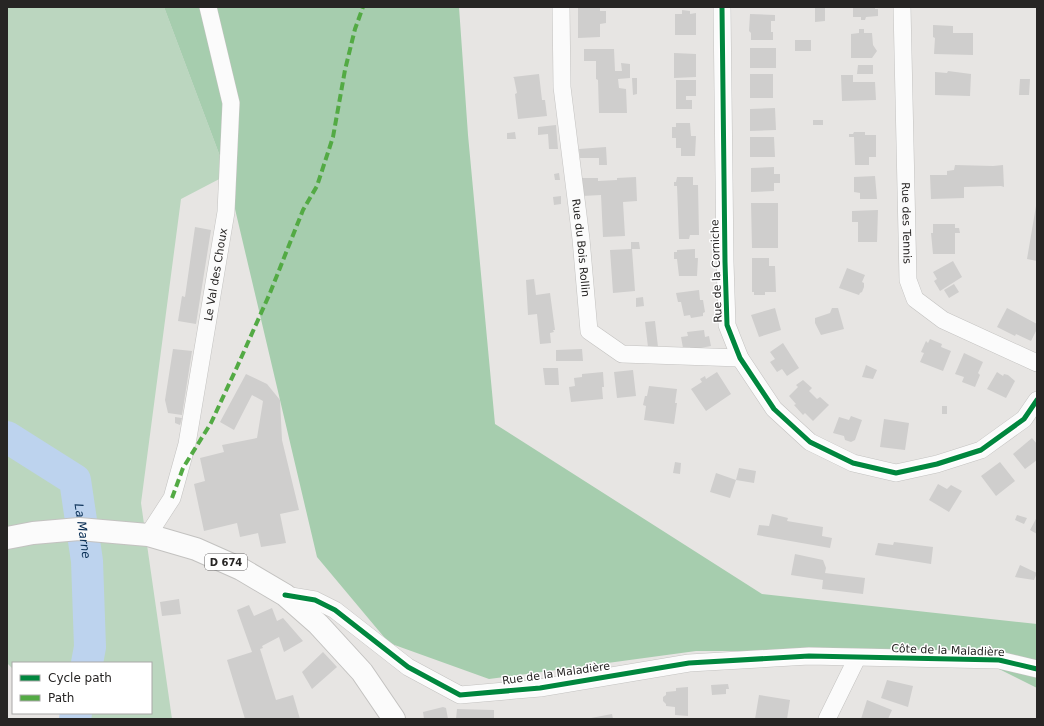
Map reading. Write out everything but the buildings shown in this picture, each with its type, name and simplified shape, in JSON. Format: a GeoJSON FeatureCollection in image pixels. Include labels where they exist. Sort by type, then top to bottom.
{"type":"FeatureCollection","features":[{"type":"Feature","properties":{"kind":"main road","name":"D 674"},"geometry":{"type":"LineString","coordinates":[[7,538],[33,533],[79,529],[148,535],[196,549],[242,569],[285,595],[318,624],[362,672],[394,719]]}},
{"type":"Feature","properties":{"kind":"street","name":"Le Val des Choux"},"geometry":{"type":"LineString","coordinates":[[148,535],[172,498],[187,444],[226,212],[231,103],[208,7]]}},
{"type":"Feature","properties":{"kind":"street","name":"Rue du Bois Rollin"},"geometry":{"type":"LineString","coordinates":[[561,7],[562,87],[581,239],[589,331],[622,354],[740,358]]}},
{"type":"Feature","properties":{"kind":"street","name":"Rue de la Corniche"},"geometry":{"type":"LineString","coordinates":[[722,7],[727,325],[740,358],[774,410],[810,442],[854,463],[896,473],[938,464],[981,450],[1024,419],[1037,400]]}},
{"type":"Feature","properties":{"kind":"street","name":"Rue des Tennis"},"geometry":{"type":"LineString","coordinates":[[902,7],[908,280],[915,299],[943,320],[1037,363]]}},
{"type":"Feature","properties":{"kind":"street","name":"Rue de la Maladière"},"geometry":{"type":"LineString","coordinates":[[285,595],[315,600],[335,610],[408,667],[460,694],[540,688],[689,663],[809,656],[857,658]]}},
{"type":"Feature","properties":{"kind":"street","name":"Côte de la Maladière"},"geometry":{"type":"LineString","coordinates":[[857,658],[999,660],[1037,669]]}},
{"type":"Feature","properties":{"kind":"street"},"geometry":{"type":"LineString","coordinates":[[827,719],[857,658]]}},
{"type":"Feature","properties":{"kind":"green space"},"geometry":{"type":"Polygon","coordinates":[[[7,7],[164,7],[227,175],[181,199],[141,503],[172,719],[65,719],[60,714],[152,714],[152,662],[12,662],[12,668],[7,663],[7,7]]]}},
{"type":"Feature","properties":{"kind":"green space"},"geometry":{"type":"Polygon","coordinates":[[[164,7],[459,7],[468,135],[495,424],[762,594],[1037,624],[1037,688],[963,651],[696,651],[489,679],[389,643],[317,557],[227,175],[164,7]]]}},
{"type":"Feature","properties":{"kind":"waterway","name":"La Marne"},"geometry":{"type":"LineString","coordinates":[[7,437],[75,480],[87,561],[90,647],[87,662]]}},
{"type":"Feature","properties":{"kind":"waterway","name":"La Marne"},"geometry":{"type":"LineString","coordinates":[[75,719],[76,714]]}},
{"type":"Feature","properties":{"kind":"marked path"},"geometry":{"type":"LineString","coordinates":[[172,498],[183,468],[211,423],[270,293],[303,210],[317,186],[333,137],[345,70],[355,29],[363,7]]}},
{"type":"Feature","properties":{"kind":"cycle path"},"geometry":{"type":"LineString","coordinates":[[722,7],[727,325],[740,358],[774,409],[810,442],[853,463],[896,473],[937,464],[981,450],[1024,419],[1037,400]]}},
{"type":"Feature","properties":{"kind":"cycle path"},"geometry":{"type":"LineString","coordinates":[[285,595],[315,600],[335,610],[408,667],[460,695],[540,688],[689,663],[809,656],[999,660],[1037,669]]}}]}
